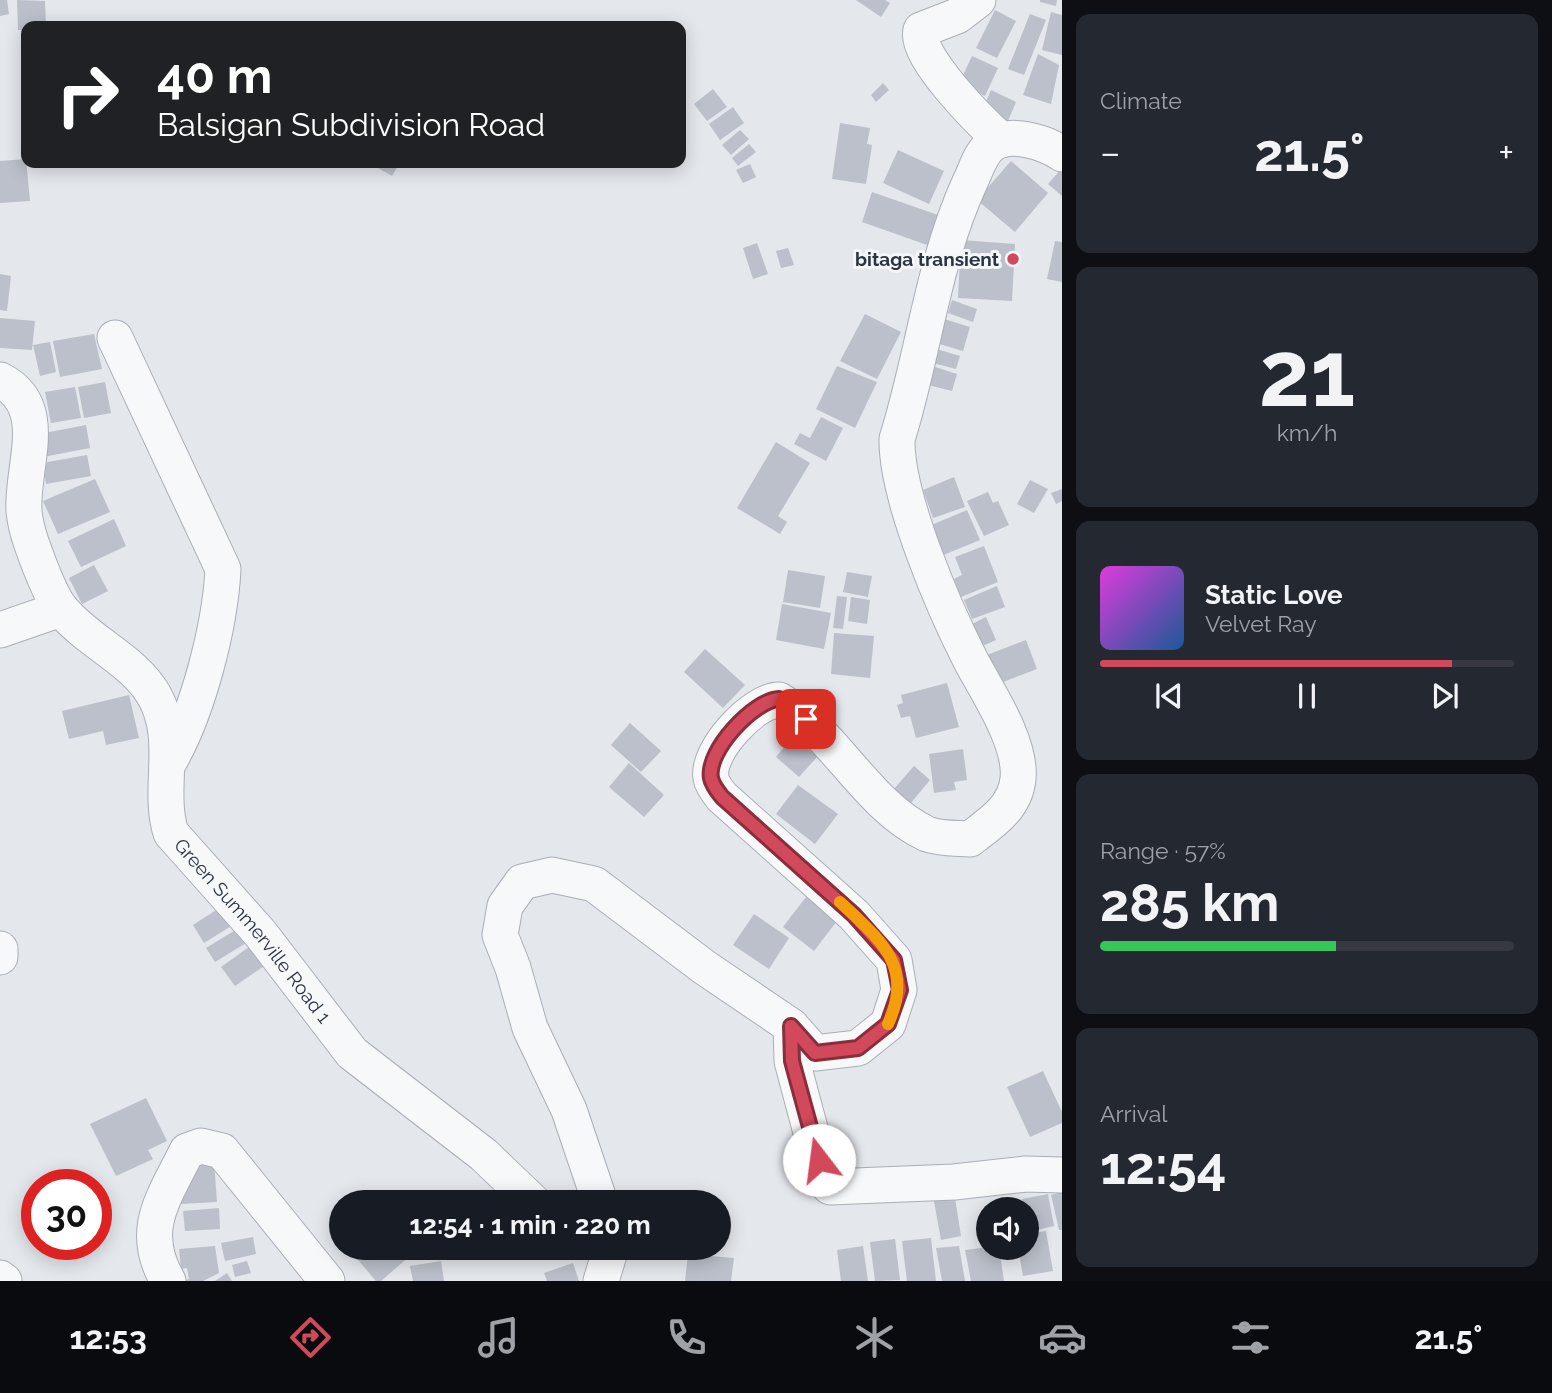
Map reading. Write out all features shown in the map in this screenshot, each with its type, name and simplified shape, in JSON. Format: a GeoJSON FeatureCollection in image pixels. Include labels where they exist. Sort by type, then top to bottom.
{"type":"FeatureCollection","features":[{"type":"Feature","properties":{"kind":"street"},"geometry":{"type":"LineString","coordinates":[[978,0],[957,16],[921,30],[919,37],[923,49],[940,73],[1001,140]]}},
{"type":"Feature","properties":{"kind":"street"},"geometry":{"type":"LineString","coordinates":[[596,1190],[569,1110],[530,1028],[500,935],[505,906],[522,882],[552,875],[594,884],[704,967],[791,1026],[815,1053],[858,1048],[888,1024],[900,990],[894,960],[862,924],[773,840],[722,797],[711,778],[715,758],[747,715],[769,700],[779,699],[792,707],[888,805],[928,834],[970,839],[1006,811],[1018,778],[1012,746],[999,709],[971,660],[939,590],[903,488],[897,457],[897,439],[948,233],[977,164],[990,146],[1001,140],[1017,139],[1062,154]]}},
{"type":"Feature","properties":{"kind":"street"},"geometry":{"type":"LineString","coordinates":[[115,338],[223,569],[221,604],[186,733],[169,762]]}},
{"type":"Feature","properties":{"kind":"street","name":"Green Summerville Road 1"},"geometry":{"type":"LineString","coordinates":[[0,380],[23,398],[32,420],[24,511],[32,543],[61,609],[140,677],[156,699],[166,733],[169,762],[165,815],[171,833],[193,861],[260,933],[352,1053],[484,1156],[520,1190]]}},
{"type":"Feature","properties":{"kind":"street"},"geometry":{"type":"LineString","coordinates":[[0,630],[61,609]]}},
{"type":"Feature","properties":{"kind":"street"},"geometry":{"type":"LineString","coordinates":[[0,949],[0,957]]}},
{"type":"Feature","properties":{"kind":"street"},"geometry":{"type":"LineString","coordinates":[[791,1026],[792,1061],[824,1181],[830,1187],[954,1182],[1026,1174],[1062,1175]]}},
{"type":"Feature","properties":{"kind":"street"},"geometry":{"type":"LineString","coordinates":[[168,1281],[159,1263],[152,1233],[154,1218],[187,1151],[201,1146],[222,1151],[327,1281]]}},
{"type":"Feature","properties":{"kind":"building"},"geometry":{"type":"Polygon","coordinates":[[[0,0],[7,0],[9,14],[0,16],[0,0]]]}},
{"type":"Feature","properties":{"kind":"building"},"geometry":{"type":"Polygon","coordinates":[[[17,0],[45,1],[46,21],[21,21],[21,30],[18,30],[17,0]]]}},
{"type":"Feature","properties":{"kind":"building"},"geometry":{"type":"Polygon","coordinates":[[[856,0],[885,0],[890,3],[881,17],[856,0]]]}},
{"type":"Feature","properties":{"kind":"building"},"geometry":{"type":"Polygon","coordinates":[[[1057,0],[1056,6],[1040,2],[1057,0]]]}},
{"type":"Feature","properties":{"kind":"building"},"geometry":{"type":"Polygon","coordinates":[[[995,10],[1016,21],[997,58],[976,48],[995,10]]]}},
{"type":"Feature","properties":{"kind":"building"},"geometry":{"type":"Polygon","coordinates":[[[1051,12],[1062,15],[1062,55],[1042,50],[1051,12]]]}},
{"type":"Feature","properties":{"kind":"building"},"geometry":{"type":"Polygon","coordinates":[[[1030,14],[1046,20],[1024,75],[1008,69],[1030,14]]]}},
{"type":"Feature","properties":{"kind":"building"},"geometry":{"type":"Polygon","coordinates":[[[1038,54],[1059,65],[1051,104],[1023,95],[1038,54]]]}},
{"type":"Feature","properties":{"kind":"building"},"geometry":{"type":"Polygon","coordinates":[[[972,56],[998,68],[985,96],[959,84],[972,56]]]}},
{"type":"Feature","properties":{"kind":"building"},"geometry":{"type":"Polygon","coordinates":[[[883,83],[889,90],[876,102],[871,95],[883,83]]]}},
{"type":"Feature","properties":{"kind":"building"},"geometry":{"type":"Polygon","coordinates":[[[713,89],[727,107],[707,121],[694,104],[713,89]]]}},
{"type":"Feature","properties":{"kind":"building"},"geometry":{"type":"Polygon","coordinates":[[[991,90],[1016,102],[1008,121],[983,109],[991,90]]]}},
{"type":"Feature","properties":{"kind":"building"},"geometry":{"type":"Polygon","coordinates":[[[733,107],[744,123],[720,140],[709,124],[733,107]]]}},
{"type":"Feature","properties":{"kind":"building"},"geometry":{"type":"Polygon","coordinates":[[[840,123],[870,128],[867,144],[872,145],[866,184],[832,179],[840,123]]]}},
{"type":"Feature","properties":{"kind":"building"},"geometry":{"type":"Polygon","coordinates":[[[740,130],[749,139],[731,155],[722,145],[740,130]]]}},
{"type":"Feature","properties":{"kind":"building"},"geometry":{"type":"Polygon","coordinates":[[[749,144],[756,152],[738,166],[732,158],[749,144]]]}},
{"type":"Feature","properties":{"kind":"building"},"geometry":{"type":"Polygon","coordinates":[[[898,150],[944,171],[929,204],[883,183],[898,150]]]}},
{"type":"Feature","properties":{"kind":"building"},"geometry":{"type":"Polygon","coordinates":[[[21,159],[21,168],[27,168],[30,201],[0,203],[0,161],[21,159]]]}},
{"type":"Feature","properties":{"kind":"building"},"geometry":{"type":"Polygon","coordinates":[[[1011,161],[1048,193],[1015,232],[977,200],[1011,161]]]}},
{"type":"Feature","properties":{"kind":"building"},"geometry":{"type":"Polygon","coordinates":[[[750,164],[756,177],[743,183],[736,170],[750,164]]]}},
{"type":"Feature","properties":{"kind":"building"},"geometry":{"type":"Polygon","coordinates":[[[378,168],[397,168],[392,176],[378,168]]]}},
{"type":"Feature","properties":{"kind":"building"},"geometry":{"type":"Polygon","coordinates":[[[1062,168],[1062,196],[1048,184],[1062,168]]]}},
{"type":"Feature","properties":{"kind":"building"},"geometry":{"type":"Polygon","coordinates":[[[872,192],[941,216],[930,246],[862,222],[872,192]]]}},
{"type":"Feature","properties":{"kind":"building"},"geometry":{"type":"Polygon","coordinates":[[[961,240],[1015,244],[1012,301],[958,298],[961,240]]]}},
{"type":"Feature","properties":{"kind":"building"},"geometry":{"type":"Polygon","coordinates":[[[1055,241],[1062,242],[1062,282],[1047,279],[1055,241]]]}},
{"type":"Feature","properties":{"kind":"building"},"geometry":{"type":"Polygon","coordinates":[[[757,243],[768,274],[753,279],[743,248],[757,243]]]}},
{"type":"Feature","properties":{"kind":"building"},"geometry":{"type":"Polygon","coordinates":[[[788,248],[794,265],[781,268],[776,251],[788,248]]]}},
{"type":"Feature","properties":{"kind":"building"},"geometry":{"type":"Polygon","coordinates":[[[0,274],[11,276],[7,311],[0,310],[0,274]]]}},
{"type":"Feature","properties":{"kind":"building"},"geometry":{"type":"Polygon","coordinates":[[[952,300],[977,309],[973,322],[948,313],[952,300]]]}},
{"type":"Feature","properties":{"kind":"building"},"geometry":{"type":"Polygon","coordinates":[[[865,314],[901,332],[877,379],[840,361],[865,314]]]}},
{"type":"Feature","properties":{"kind":"building"},"geometry":{"type":"Polygon","coordinates":[[[0,318],[35,321],[32,350],[0,348],[0,318]]]}},
{"type":"Feature","properties":{"kind":"building"},"geometry":{"type":"Polygon","coordinates":[[[944,319],[970,327],[963,351],[936,343],[944,319]]]}},
{"type":"Feature","properties":{"kind":"building"},"geometry":{"type":"Polygon","coordinates":[[[94,334],[102,369],[60,377],[53,341],[94,334]]]}},
{"type":"Feature","properties":{"kind":"building"},"geometry":{"type":"Polygon","coordinates":[[[50,342],[56,372],[40,376],[33,345],[50,342]]]}},
{"type":"Feature","properties":{"kind":"building"},"geometry":{"type":"Polygon","coordinates":[[[933,348],[960,356],[956,369],[929,362],[933,348]]]}},
{"type":"Feature","properties":{"kind":"building"},"geometry":{"type":"Polygon","coordinates":[[[929,365],[957,374],[952,391],[924,384],[929,365]]]}},
{"type":"Feature","properties":{"kind":"building"},"geometry":{"type":"Polygon","coordinates":[[[837,366],[877,382],[855,428],[816,409],[837,366]]]}},
{"type":"Feature","properties":{"kind":"building"},"geometry":{"type":"Polygon","coordinates":[[[105,382],[111,413],[84,418],[78,387],[105,382]]]}},
{"type":"Feature","properties":{"kind":"building"},"geometry":{"type":"Polygon","coordinates":[[[75,387],[81,418],[51,423],[45,392],[75,387]]]}},
{"type":"Feature","properties":{"kind":"building"},"geometry":{"type":"Polygon","coordinates":[[[821,417],[843,428],[826,461],[794,444],[800,433],[810,438],[821,417]]]}},
{"type":"Feature","properties":{"kind":"building"},"geometry":{"type":"Polygon","coordinates":[[[86,425],[90,448],[43,457],[39,434],[86,425]]]}},
{"type":"Feature","properties":{"kind":"building"},"geometry":{"type":"Polygon","coordinates":[[[776,442],[810,463],[778,516],[787,522],[780,534],[737,508],[776,442]]]}},
{"type":"Feature","properties":{"kind":"building"},"geometry":{"type":"Polygon","coordinates":[[[87,455],[91,476],[46,484],[42,463],[87,455]]]}},
{"type":"Feature","properties":{"kind":"building"},"geometry":{"type":"Polygon","coordinates":[[[954,477],[965,507],[933,518],[923,490],[954,477]]]}},
{"type":"Feature","properties":{"kind":"building"},"geometry":{"type":"Polygon","coordinates":[[[95,479],[110,512],[58,534],[43,501],[95,479]]]}},
{"type":"Feature","properties":{"kind":"building"},"geometry":{"type":"Polygon","coordinates":[[[1030,480],[1048,489],[1034,513],[1017,504],[1030,480]]]}},
{"type":"Feature","properties":{"kind":"building"},"geometry":{"type":"Polygon","coordinates":[[[1062,489],[1062,501],[1056,504],[1051,493],[1062,489]]]}},
{"type":"Feature","properties":{"kind":"building"},"geometry":{"type":"Polygon","coordinates":[[[988,492],[993,503],[998,501],[1009,525],[984,536],[967,501],[988,492]]]}},
{"type":"Feature","properties":{"kind":"building"},"geometry":{"type":"Polygon","coordinates":[[[967,510],[980,540],[941,556],[929,526],[967,510]]]}},
{"type":"Feature","properties":{"kind":"building"},"geometry":{"type":"Polygon","coordinates":[[[114,519],[126,546],[81,567],[68,541],[114,519]]]}},
{"type":"Feature","properties":{"kind":"building"},"geometry":{"type":"Polygon","coordinates":[[[984,546],[998,582],[961,597],[954,579],[962,575],[955,557],[984,546]]]}},
{"type":"Feature","properties":{"kind":"building"},"geometry":{"type":"Polygon","coordinates":[[[94,565],[108,591],[82,604],[69,578],[94,565]]]}},
{"type":"Feature","properties":{"kind":"building"},"geometry":{"type":"Polygon","coordinates":[[[788,570],[825,576],[820,608],[783,602],[788,570]]]}},
{"type":"Feature","properties":{"kind":"building"},"geometry":{"type":"Polygon","coordinates":[[[847,572],[872,576],[868,597],[843,592],[847,572]]]}},
{"type":"Feature","properties":{"kind":"building"},"geometry":{"type":"Polygon","coordinates":[[[997,586],[1005,607],[972,619],[964,600],[997,586]]]}},
{"type":"Feature","properties":{"kind":"building"},"geometry":{"type":"Polygon","coordinates":[[[837,596],[847,597],[843,629],[833,628],[837,596]]]}},
{"type":"Feature","properties":{"kind":"building"},"geometry":{"type":"Polygon","coordinates":[[[851,597],[870,600],[867,624],[848,621],[851,597]]]}},
{"type":"Feature","properties":{"kind":"building"},"geometry":{"type":"Polygon","coordinates":[[[782,604],[831,613],[824,649],[776,640],[782,604]]]}},
{"type":"Feature","properties":{"kind":"building"},"geometry":{"type":"Polygon","coordinates":[[[986,617],[996,640],[978,648],[968,626],[986,617]]]}},
{"type":"Feature","properties":{"kind":"building"},"geometry":{"type":"Polygon","coordinates":[[[834,633],[874,636],[870,678],[831,674],[834,633]]]}},
{"type":"Feature","properties":{"kind":"building"},"geometry":{"type":"Polygon","coordinates":[[[1026,640],[1037,669],[998,684],[987,655],[1026,640]]]}},
{"type":"Feature","properties":{"kind":"building"},"geometry":{"type":"Polygon","coordinates":[[[705,649],[745,685],[723,708],[684,672],[705,649]]]}},
{"type":"Feature","properties":{"kind":"building"},"geometry":{"type":"Polygon","coordinates":[[[947,683],[959,727],[916,738],[910,716],[901,718],[897,705],[903,703],[901,695],[947,683]]]}},
{"type":"Feature","properties":{"kind":"building"},"geometry":{"type":"Polygon","coordinates":[[[129,695],[139,738],[106,745],[103,731],[69,739],[62,711],[129,695]]]}},
{"type":"Feature","properties":{"kind":"building"},"geometry":{"type":"Polygon","coordinates":[[[630,723],[661,751],[641,772],[611,745],[630,723]]]}},
{"type":"Feature","properties":{"kind":"building"},"geometry":{"type":"Polygon","coordinates":[[[793,736],[817,757],[799,777],[776,757],[793,736]]]}},
{"type":"Feature","properties":{"kind":"building"},"geometry":{"type":"Polygon","coordinates":[[[963,749],[967,780],[954,782],[956,790],[934,793],[929,754],[963,749]]]}},
{"type":"Feature","properties":{"kind":"building"},"geometry":{"type":"Polygon","coordinates":[[[629,763],[664,795],[644,817],[609,787],[629,763]]]}},
{"type":"Feature","properties":{"kind":"building"},"geometry":{"type":"Polygon","coordinates":[[[914,766],[930,780],[910,804],[893,790],[914,766]]]}},
{"type":"Feature","properties":{"kind":"building"},"geometry":{"type":"Polygon","coordinates":[[[798,785],[838,814],[815,844],[776,814],[798,785]]]}},
{"type":"Feature","properties":{"kind":"building"},"geometry":{"type":"Polygon","coordinates":[[[806,897],[837,921],[814,951],[783,927],[806,897]]]}},
{"type":"Feature","properties":{"kind":"building"},"geometry":{"type":"Polygon","coordinates":[[[224,905],[236,923],[204,943],[193,925],[224,905]]]}},
{"type":"Feature","properties":{"kind":"building"},"geometry":{"type":"Polygon","coordinates":[[[754,914],[789,938],[769,969],[733,945],[754,914]]]}},
{"type":"Feature","properties":{"kind":"building"},"geometry":{"type":"Polygon","coordinates":[[[242,926],[251,940],[215,962],[206,948],[242,926]]]}},
{"type":"Feature","properties":{"kind":"building"},"geometry":{"type":"Polygon","coordinates":[[[256,942],[270,962],[235,986],[221,967],[256,942]]]}},
{"type":"Feature","properties":{"kind":"building"},"geometry":{"type":"Polygon","coordinates":[[[1043,1071],[1062,1112],[1062,1123],[1030,1137],[1007,1087],[1043,1071]]]}},
{"type":"Feature","properties":{"kind":"building"},"geometry":{"type":"Polygon","coordinates":[[[146,1098],[167,1141],[148,1150],[153,1159],[116,1176],[90,1124],[146,1098]]]}},
{"type":"Feature","properties":{"kind":"building"},"geometry":{"type":"Polygon","coordinates":[[[214,1162],[217,1202],[181,1204],[180,1181],[192,1181],[191,1164],[214,1162]]]}},
{"type":"Feature","properties":{"kind":"building"},"geometry":{"type":"Polygon","coordinates":[[[954,1192],[961,1236],[941,1240],[933,1196],[954,1192]]]}},
{"type":"Feature","properties":{"kind":"building"},"geometry":{"type":"Polygon","coordinates":[[[1062,1192],[1062,1230],[1059,1230],[1051,1195],[1062,1192]]]}},
{"type":"Feature","properties":{"kind":"building"},"geometry":{"type":"Polygon","coordinates":[[[1048,1194],[1054,1226],[1039,1229],[1039,1197],[1032,1197],[1048,1194]]]}},
{"type":"Feature","properties":{"kind":"building"},"geometry":{"type":"Polygon","coordinates":[[[219,1208],[220,1229],[185,1231],[183,1211],[219,1208]]]}},
{"type":"Feature","properties":{"kind":"building"},"geometry":{"type":"Polygon","coordinates":[[[1046,1231],[1053,1271],[1023,1276],[1020,1260],[1039,1260],[1039,1232],[1046,1231]]]}},
{"type":"Feature","properties":{"kind":"building"},"geometry":{"type":"Polygon","coordinates":[[[253,1237],[256,1254],[225,1261],[221,1243],[253,1237]]]}},
{"type":"Feature","properties":{"kind":"building"},"geometry":{"type":"Polygon","coordinates":[[[931,1238],[936,1281],[907,1281],[902,1241],[931,1238]]]}},
{"type":"Feature","properties":{"kind":"building"},"geometry":{"type":"Polygon","coordinates":[[[895,1239],[900,1280],[875,1281],[870,1242],[895,1239]]]}},
{"type":"Feature","properties":{"kind":"building"},"geometry":{"type":"Polygon","coordinates":[[[215,1246],[219,1273],[203,1281],[183,1281],[189,1279],[187,1268],[181,1269],[179,1249],[215,1246]]]}},
{"type":"Feature","properties":{"kind":"building"},"geometry":{"type":"Polygon","coordinates":[[[863,1246],[868,1281],[841,1281],[837,1250],[863,1246]]]}},
{"type":"Feature","properties":{"kind":"building"},"geometry":{"type":"Polygon","coordinates":[[[959,1246],[965,1281],[942,1281],[936,1248],[959,1246]]]}},
{"type":"Feature","properties":{"kind":"building"},"geometry":{"type":"Polygon","coordinates":[[[976,1249],[976,1260],[1001,1260],[1004,1281],[971,1281],[965,1250],[976,1249]]]}},
{"type":"Feature","properties":{"kind":"building"},"geometry":{"type":"Polygon","coordinates":[[[734,1258],[731,1281],[685,1281],[687,1260],[734,1258]]]}},
{"type":"Feature","properties":{"kind":"building"},"geometry":{"type":"Polygon","coordinates":[[[358,1260],[405,1260],[381,1281],[376,1281],[358,1260]]]}},
{"type":"Feature","properties":{"kind":"building"},"geometry":{"type":"Polygon","coordinates":[[[247,1261],[251,1273],[235,1277],[232,1265],[247,1261]]]}},
{"type":"Feature","properties":{"kind":"building"},"geometry":{"type":"Polygon","coordinates":[[[441,1261],[444,1281],[413,1281],[410,1266],[441,1261]]]}},
{"type":"Feature","properties":{"kind":"building"},"geometry":{"type":"Polygon","coordinates":[[[573,1263],[579,1281],[547,1281],[544,1273],[573,1263]]]}},
{"type":"Feature","properties":{"kind":"building"},"geometry":{"type":"Polygon","coordinates":[[[227,1273],[232,1281],[215,1281],[227,1273]]]}},
{"type":"Feature","properties":{"kind":"slow traffic"},"geometry":{"type":"LineString","coordinates":[[840,902],[894,960],[900,990],[888,1024]]}},
{"type":"Feature","properties":{"kind":"place","name":"bitaga transient"},"geometry":{"type":"Point","coordinates":[1013,259]}},
{"type":"Feature","properties":{"kind":"route"},"geometry":{"type":"LineString","coordinates":[[806,719],[779,699],[761,704],[747,715],[722,743],[711,768],[711,778],[722,797],[854,915],[894,960],[900,990],[896,1007],[888,1024],[858,1048],[815,1053],[791,1026],[792,1061],[819,1160]]}}]}
